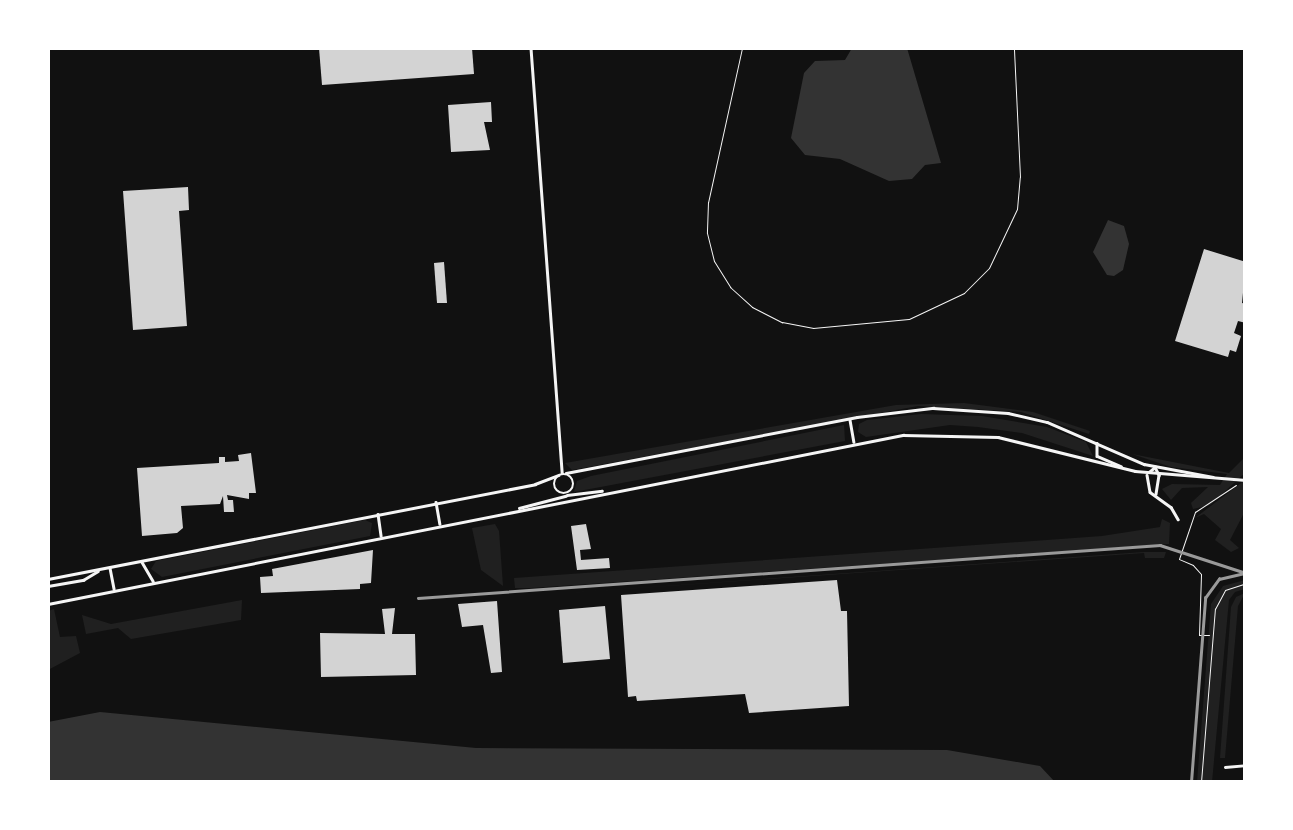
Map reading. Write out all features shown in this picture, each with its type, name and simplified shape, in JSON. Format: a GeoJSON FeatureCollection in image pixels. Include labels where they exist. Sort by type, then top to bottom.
{"type":"FeatureCollection","features":[{"type":"Feature","properties":{"kind":"street"},"geometry":{"type":"LineString","coordinates":[[531,48],[562,474],[557,489],[566,496]]}},
{"type":"Feature","properties":{"kind":"street"},"geometry":{"type":"LineString","coordinates":[[48,579],[541,482],[562,474],[897,411],[975,410],[1046,422],[1155,467],[1224,479]]}},
{"type":"Feature","properties":{"kind":"street"},"geometry":{"type":"LineString","coordinates":[[850,419],[854,442]]}},
{"type":"Feature","properties":{"kind":"street"},"geometry":{"type":"LineString","coordinates":[[48,596],[48,604],[903,435],[968,434],[1025,442],[1147,473],[1243,480]]}},
{"type":"Feature","properties":{"kind":"street"},"geometry":{"type":"LineString","coordinates":[[1097,443],[1097,456],[1127,469]]}},
{"type":"Feature","properties":{"kind":"street"},"geometry":{"type":"LineString","coordinates":[[1147,473],[1155,467]]}},
{"type":"Feature","properties":{"kind":"street"},"geometry":{"type":"LineString","coordinates":[[1155,467],[1160,500]]}},
{"type":"Feature","properties":{"kind":"street"},"geometry":{"type":"LineString","coordinates":[[1147,473],[1147,487],[1178,519]]}},
{"type":"Feature","properties":{"kind":"street"},"geometry":{"type":"LineString","coordinates":[[562,474],[572,482],[566,496]]}},
{"type":"Feature","properties":{"kind":"street"},"geometry":{"type":"LineString","coordinates":[[508,512],[566,496],[614,490]]}},
{"type":"Feature","properties":{"kind":"street"},"geometry":{"type":"LineString","coordinates":[[436,502],[440,526]]}},
{"type":"Feature","properties":{"kind":"street"},"geometry":{"type":"LineString","coordinates":[[378,514],[381,538]]}},
{"type":"Feature","properties":{"kind":"street"},"geometry":{"type":"LineString","coordinates":[[141,560],[154,582]]}},
{"type":"Feature","properties":{"kind":"street"},"geometry":{"type":"LineString","coordinates":[[110,566],[114,590]]}},
{"type":"Feature","properties":{"kind":"street"},"geometry":{"type":"LineString","coordinates":[[48,586],[83,580],[102,568]]}},
{"type":"Feature","properties":{"kind":"street"},"geometry":{"type":"LineString","coordinates":[[1224,767],[1246,766]]}},
{"type":"Feature","properties":{"kind":"path"},"geometry":{"type":"LineString","coordinates":[[742,48],[708,202],[707,233],[714,262],[730,287],[752,308],[782,322],[813,328],[909,319],[964,292],[989,268],[1017,209],[1020,177],[1014,48]]}},
{"type":"Feature","properties":{"kind":"path"},"geometry":{"type":"LineString","coordinates":[[1212,636],[1198,634],[1201,574],[1194,564],[1178,559],[1195,512],[1243,480]]}},
{"type":"Feature","properties":{"kind":"path"},"geometry":{"type":"LineString","coordinates":[[1201,782],[1212,636],[1221,594],[1246,583]]}},
{"type":"Feature","properties":{"kind":"shaded area"},"geometry":{"type":"Polygon","coordinates":[[[852,48],[907,48],[941,163],[925,165],[912,179],[889,181],[840,159],[805,155],[791,138],[804,73],[815,61],[845,60],[852,48]]]}},
{"type":"Feature","properties":{"kind":"shaded area"},"geometry":{"type":"Polygon","coordinates":[[[1108,220],[1124,226],[1129,244],[1123,270],[1114,276],[1107,275],[1093,252],[1108,220]]]}},
{"type":"Feature","properties":{"kind":"shaded area"},"geometry":{"type":"Polygon","coordinates":[[[964,403],[1033,412],[1090,431],[1089,434],[1021,412],[918,406],[572,470],[565,463],[896,405],[964,403]]]}},
{"type":"Feature","properties":{"kind":"shaded area"},"geometry":{"type":"Polygon","coordinates":[[[921,414],[982,416],[1047,427],[1086,442],[1093,456],[1022,433],[978,427],[950,425],[866,437],[858,432],[859,424],[867,420],[921,414]]]}},
{"type":"Feature","properties":{"kind":"shaded area"},"geometry":{"type":"Polygon","coordinates":[[[844,425],[845,441],[574,492],[577,481],[591,476],[844,425]]]}},
{"type":"Feature","properties":{"kind":"shaded area"},"geometry":{"type":"Polygon","coordinates":[[[1132,454],[1229,473],[1245,457],[1245,473],[1210,505],[1193,509],[1191,503],[1208,487],[1182,488],[1171,500],[1162,489],[1172,484],[1220,485],[1227,474],[1171,467],[1132,454]]]}},
{"type":"Feature","properties":{"kind":"shaded area"},"geometry":{"type":"Polygon","coordinates":[[[1245,480],[1245,511],[1230,540],[1239,548],[1231,552],[1215,540],[1221,529],[1204,514],[1195,518],[1245,480]]]}},
{"type":"Feature","properties":{"kind":"shaded area"},"geometry":{"type":"Polygon","coordinates":[[[1162,519],[1170,523],[1169,544],[531,588],[515,588],[514,578],[1102,536],[1160,527],[1162,519]]]}},
{"type":"Feature","properties":{"kind":"shaded area"},"geometry":{"type":"Polygon","coordinates":[[[365,520],[372,523],[370,536],[162,577],[151,569],[156,561],[365,520]]]}},
{"type":"Feature","properties":{"kind":"shaded area"},"geometry":{"type":"Polygon","coordinates":[[[495,524],[499,531],[503,586],[481,570],[472,528],[495,524]]]}},
{"type":"Feature","properties":{"kind":"shaded area"},"geometry":{"type":"Polygon","coordinates":[[[1144,552],[1166,552],[1164,558],[1145,558],[1144,553],[524,596],[1144,552]]]}},
{"type":"Feature","properties":{"kind":"shaded area"},"geometry":{"type":"Polygon","coordinates":[[[1245,580],[1245,589],[1235,592],[1229,600],[1212,782],[1197,782],[1211,604],[1223,586],[1245,580]]]}},
{"type":"Feature","properties":{"kind":"shaded area"},"geometry":{"type":"Polygon","coordinates":[[[1245,593],[1238,606],[1225,758],[1220,758],[1231,607],[1236,597],[1245,593]]]}},
{"type":"Feature","properties":{"kind":"shaded area"},"geometry":{"type":"Polygon","coordinates":[[[242,600],[241,620],[131,639],[118,628],[86,634],[82,615],[111,624],[242,600]]]}},
{"type":"Feature","properties":{"kind":"shaded area"},"geometry":{"type":"Polygon","coordinates":[[[54,609],[60,637],[76,636],[80,653],[48,670],[48,611],[54,609]]]}},
{"type":"Feature","properties":{"kind":"shaded area"},"geometry":{"type":"Polygon","coordinates":[[[100,712],[476,748],[947,750],[1040,766],[1055,782],[48,782],[48,722],[100,712]]]}},
{"type":"Feature","properties":{"kind":"building"},"geometry":{"type":"Polygon","coordinates":[[[319,48],[472,48],[474,74],[322,85],[319,48]]]}},
{"type":"Feature","properties":{"kind":"building"},"geometry":{"type":"Polygon","coordinates":[[[491,102],[492,122],[484,122],[490,150],[451,152],[448,105],[491,102]]]}},
{"type":"Feature","properties":{"kind":"building"},"geometry":{"type":"Polygon","coordinates":[[[188,187],[189,210],[179,211],[187,326],[133,330],[123,191],[188,187]]]}},
{"type":"Feature","properties":{"kind":"building"},"geometry":{"type":"Polygon","coordinates":[[[1204,249],[1246,262],[1242,303],[1246,304],[1246,323],[1238,321],[1234,333],[1241,336],[1236,352],[1230,350],[1228,357],[1175,341],[1204,249]]]}},
{"type":"Feature","properties":{"kind":"building"},"geometry":{"type":"Polygon","coordinates":[[[444,262],[447,303],[437,303],[434,263],[444,262]]]}},
{"type":"Feature","properties":{"kind":"building"},"geometry":{"type":"Polygon","coordinates":[[[251,453],[256,493],[249,493],[249,499],[227,495],[228,500],[233,500],[234,512],[224,512],[223,496],[220,504],[181,506],[183,528],[177,533],[142,536],[137,468],[219,463],[219,457],[225,457],[225,462],[239,461],[238,455],[251,453]]]}},
{"type":"Feature","properties":{"kind":"building"},"geometry":{"type":"Polygon","coordinates":[[[586,524],[591,549],[580,550],[581,560],[609,558],[610,568],[577,570],[571,526],[586,524]]]}},
{"type":"Feature","properties":{"kind":"building"},"geometry":{"type":"Polygon","coordinates":[[[373,550],[371,583],[360,584],[360,589],[261,593],[260,577],[273,576],[272,569],[373,550]]]}},
{"type":"Feature","properties":{"kind":"building"},"geometry":{"type":"Polygon","coordinates":[[[837,580],[841,611],[847,611],[849,706],[749,713],[745,694],[637,701],[636,696],[628,697],[621,595],[837,580]]]}},
{"type":"Feature","properties":{"kind":"building"},"geometry":{"type":"Polygon","coordinates":[[[497,601],[502,672],[491,673],[483,625],[462,627],[458,604],[497,601]]]}},
{"type":"Feature","properties":{"kind":"building"},"geometry":{"type":"Polygon","coordinates":[[[605,606],[610,659],[563,663],[559,610],[605,606]]]}},
{"type":"Feature","properties":{"kind":"building"},"geometry":{"type":"Polygon","coordinates":[[[395,608],[392,634],[415,634],[416,675],[321,677],[320,633],[385,634],[382,609],[395,608]]]}},
{"type":"Feature","properties":{"kind":"tram line"},"geometry":{"type":"LineString","coordinates":[[418,598],[1160,545],[1246,573]]}},
{"type":"Feature","properties":{"kind":"tram line"},"geometry":{"type":"LineString","coordinates":[[1191,782],[1205,598],[1219,579],[1246,573]]}}]}
